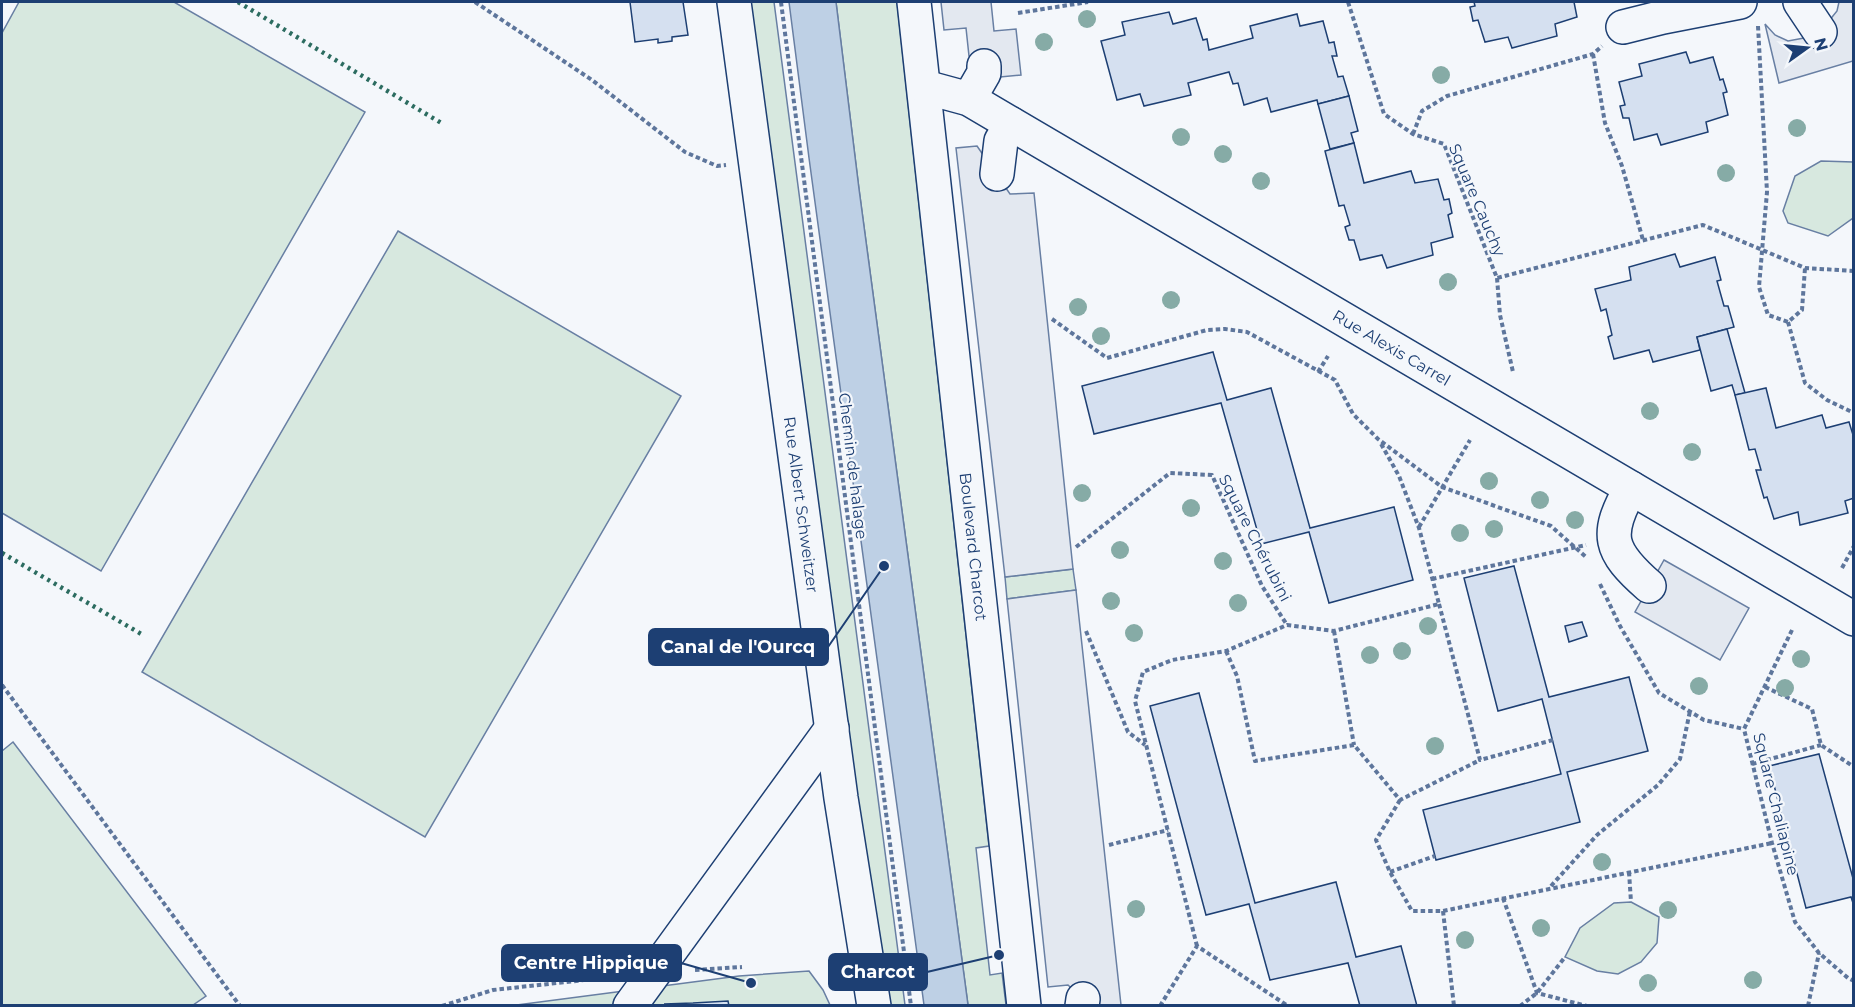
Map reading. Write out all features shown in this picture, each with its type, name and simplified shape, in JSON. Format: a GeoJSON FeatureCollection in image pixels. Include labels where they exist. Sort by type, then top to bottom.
{"type":"FeatureCollection","features":[{"type":"Feature","properties":{"kind":"street","name":"Rue Albert Schweitzer"},"geometry":{"type":"LineString","coordinates":[[734,2],[832,728],[874,1005]]}},
{"type":"Feature","properties":{"kind":"street","name":"Boulevard Charcot"},"geometry":{"type":"LineString","coordinates":[[914,2],[1024,1005]]}},
{"type":"Feature","properties":{"kind":"street"},"geometry":{"type":"LineString","coordinates":[[1800,2],[1820,32]]}},
{"type":"Feature","properties":{"kind":"street"},"geometry":{"type":"LineString","coordinates":[[1623,27],[1663,17],[1749,13]]}},
{"type":"Feature","properties":{"kind":"street"},"geometry":{"type":"LineString","coordinates":[[969,99],[984,73],[984,66]]}},
{"type":"Feature","properties":{"kind":"street","name":"Rue Alexis Carrel"},"geometry":{"type":"LineString","coordinates":[[925,87],[969,99],[1854,619]]}},
{"type":"Feature","properties":{"kind":"street"},"geometry":{"type":"LineString","coordinates":[[997,174],[1001,141],[1011,124]]}},
{"type":"Feature","properties":{"kind":"street"},"geometry":{"type":"LineString","coordinates":[[1631,488],[1620,507],[1614,526],[1615,539],[1620,557],[1649,586]]}},
{"type":"Feature","properties":{"kind":"street"},"geometry":{"type":"LineString","coordinates":[[630,1005],[832,728]]}},
{"type":"Feature","properties":{"kind":"path"},"geometry":{"type":"LineString","coordinates":[[475,2],[592,80],[685,152],[717,166],[756,165]]}},
{"type":"Feature","properties":{"kind":"path","name":"Chemin de halage"},"geometry":{"type":"LineString","coordinates":[[782,2],[911,1005]]}},
{"type":"Feature","properties":{"kind":"path"},"geometry":{"type":"LineString","coordinates":[[1018,13],[1088,2]]}},
{"type":"Feature","properties":{"kind":"path","name":"Square Cauchy"},"geometry":{"type":"LineString","coordinates":[[1348,2],[1384,114],[1413,134],[1444,144],[1497,278],[1704,225],[1805,268]]}},
{"type":"Feature","properties":{"kind":"path"},"geometry":{"type":"LineString","coordinates":[[1749,13],[1767,192],[1759,287],[1768,315],[1788,322]]}},
{"type":"Feature","properties":{"kind":"path"},"geometry":{"type":"LineString","coordinates":[[1413,134],[1422,111],[1447,96],[1593,54],[1623,27]]}},
{"type":"Feature","properties":{"kind":"path"},"geometry":{"type":"LineString","coordinates":[[1593,54],[1605,123],[1622,166],[1643,240]]}},
{"type":"Feature","properties":{"kind":"path"},"geometry":{"type":"LineString","coordinates":[[1788,322],[1802,310],[1805,268],[1854,271]]}},
{"type":"Feature","properties":{"kind":"path"},"geometry":{"type":"LineString","coordinates":[[1497,278],[1500,315],[1513,372]]}},
{"type":"Feature","properties":{"kind":"path"},"geometry":{"type":"LineString","coordinates":[[1052,320],[1107,357],[1207,330],[1225,329],[1246,332],[1335,380],[1353,414],[1378,439],[1442,487],[1551,526],[1588,559]]}},
{"type":"Feature","properties":{"kind":"path"},"geometry":{"type":"LineString","coordinates":[[1788,322],[1804,383],[1827,400],[1854,413]]}},
{"type":"Feature","properties":{"kind":"path"},"geometry":{"type":"LineString","coordinates":[[1318,372],[1328,356]]}},
{"type":"Feature","properties":{"kind":"path"},"geometry":{"type":"LineString","coordinates":[[1378,439],[1399,476],[1419,528],[1480,760]]}},
{"type":"Feature","properties":{"kind":"path"},"geometry":{"type":"LineString","coordinates":[[1419,528],[1470,440]]}},
{"type":"Feature","properties":{"kind":"path","name":"Square Chérubini"},"geometry":{"type":"LineString","coordinates":[[1076,547],[1170,473],[1212,475],[1262,586],[1287,625]]}},
{"type":"Feature","properties":{"kind":"path"},"geometry":{"type":"LineString","coordinates":[[1432,579],[1593,543]]}},
{"type":"Feature","properties":{"kind":"path"},"geometry":{"type":"LineString","coordinates":[[1842,568],[1854,546]]}},
{"type":"Feature","properties":{"kind":"path"},"geometry":{"type":"LineString","coordinates":[[1597,578],[1620,626],[1659,693],[1704,720],[1744,729]]}},
{"type":"Feature","properties":{"kind":"path","name":"Square Chérubini"},"geometry":{"type":"LineString","coordinates":[[1146,746],[1135,701],[1143,672],[1172,660],[1226,651],[1287,625],[1334,632],[1439,604]]}},
{"type":"Feature","properties":{"kind":"path","name":"Square Chaliapine"},"geometry":{"type":"LineString","coordinates":[[1792,630],[1744,729],[1794,922],[1819,953]]}},
{"type":"Feature","properties":{"kind":"path"},"geometry":{"type":"LineString","coordinates":[[1086,631],[1128,732],[1146,746],[1197,946],[1288,1005]]}},
{"type":"Feature","properties":{"kind":"path"},"geometry":{"type":"LineString","coordinates":[[1334,632],[1354,745],[1400,800]]}},
{"type":"Feature","properties":{"kind":"path"},"geometry":{"type":"LineString","coordinates":[[1226,651],[1237,676],[1255,761],[1354,745]]}},
{"type":"Feature","properties":{"kind":"path"},"geometry":{"type":"LineString","coordinates":[[2,686],[240,1005]]}},
{"type":"Feature","properties":{"kind":"path"},"geometry":{"type":"LineString","coordinates":[[1765,687],[1812,709],[1821,745],[1854,767]]}},
{"type":"Feature","properties":{"kind":"path"},"geometry":{"type":"LineString","coordinates":[[1550,887],[1597,835],[1658,785],[1680,759],[1690,711]]}},
{"type":"Feature","properties":{"kind":"path"},"geometry":{"type":"LineString","coordinates":[[1553,740],[1480,760],[1400,800],[1376,840],[1390,872],[1412,911],[1443,910],[1772,843]]}},
{"type":"Feature","properties":{"kind":"path"},"geometry":{"type":"LineString","coordinates":[[1752,764],[1821,745]]}},
{"type":"Feature","properties":{"kind":"path"},"geometry":{"type":"LineString","coordinates":[[1109,845],[1168,830]]}},
{"type":"Feature","properties":{"kind":"path"},"geometry":{"type":"LineString","coordinates":[[1390,872],[1435,856]]}},
{"type":"Feature","properties":{"kind":"path"},"geometry":{"type":"LineString","coordinates":[[1629,872],[1631,902]]}},
{"type":"Feature","properties":{"kind":"path"},"geometry":{"type":"LineString","coordinates":[[1503,898],[1538,993]]}},
{"type":"Feature","properties":{"kind":"path"},"geometry":{"type":"LineString","coordinates":[[1443,910],[1454,1005]]}},
{"type":"Feature","properties":{"kind":"path"},"geometry":{"type":"LineString","coordinates":[[1160,1005],[1197,946]]}},
{"type":"Feature","properties":{"kind":"path"},"geometry":{"type":"LineString","coordinates":[[1808,1005],[1819,953],[1854,981]]}},
{"type":"Feature","properties":{"kind":"path"},"geometry":{"type":"LineString","coordinates":[[1520,1005],[1538,993],[1565,957]]}},
{"type":"Feature","properties":{"kind":"path"},"geometry":{"type":"LineString","coordinates":[[442,1005],[493,990],[654,973],[742,967]]}},
{"type":"Feature","properties":{"kind":"path"},"geometry":{"type":"LineString","coordinates":[[1538,993],[1587,1005]]}},
{"type":"Feature","properties":{"kind":"shaded area"},"geometry":{"type":"Polygon","coordinates":[[[19,2],[174,2],[365,112],[101,571],[2,513],[2,33],[19,2]]]}},
{"type":"Feature","properties":{"kind":"shaded area"},"geometry":{"type":"Polygon","coordinates":[[[749,2],[774,2],[905,1005],[884,1005],[749,2]]]}},
{"type":"Feature","properties":{"kind":"shaded area"},"geometry":{"type":"Polygon","coordinates":[[[836,2],[897,2],[989,846],[976,848],[990,975],[1002,973],[1006,1005],[968,1005],[836,2]]]}},
{"type":"Feature","properties":{"kind":"shaded area"},"geometry":{"type":"Polygon","coordinates":[[[941,2],[991,2],[994,31],[1016,29],[1021,75],[1000,77],[969,56],[966,28],[944,30],[941,2]]]}},
{"type":"Feature","properties":{"kind":"shaded area"},"geometry":{"type":"Polygon","coordinates":[[[1839,2],[1853,2],[1853,61],[1779,83],[1765,24],[1775,35],[1788,41],[1804,38],[1820,32],[1837,11],[1839,2]]]}},
{"type":"Feature","properties":{"kind":"shaded area"},"geometry":{"type":"Polygon","coordinates":[[[977,146],[1010,194],[1034,193],[1073,569],[1005,577],[956,148],[977,146]]]}},
{"type":"Feature","properties":{"kind":"shaded area"},"geometry":{"type":"Polygon","coordinates":[[[1821,161],[1853,162],[1853,218],[1828,236],[1788,223],[1783,211],[1795,176],[1821,161]]]}},
{"type":"Feature","properties":{"kind":"shaded area"},"geometry":{"type":"Polygon","coordinates":[[[398,231],[681,396],[425,837],[142,672],[398,231]]]}},
{"type":"Feature","properties":{"kind":"shaded area"},"geometry":{"type":"Polygon","coordinates":[[[1664,560],[1749,608],[1720,660],[1635,612],[1664,560]]]}},
{"type":"Feature","properties":{"kind":"shaded area"},"geometry":{"type":"Polygon","coordinates":[[[1073,569],[1076,590],[1007,599],[1005,577],[1073,569]]]}},
{"type":"Feature","properties":{"kind":"shaded area"},"geometry":{"type":"Polygon","coordinates":[[[1076,590],[1121,1005],[1089,1005],[1068,985],[1048,987],[1007,599],[1076,590]]]}},
{"type":"Feature","properties":{"kind":"shaded area"},"geometry":{"type":"Polygon","coordinates":[[[13,742],[206,996],[193,1005],[2,1005],[2,751],[13,742]]]}},
{"type":"Feature","properties":{"kind":"shaded area"},"geometry":{"type":"Polygon","coordinates":[[[1631,902],[1659,917],[1657,943],[1641,962],[1618,974],[1597,971],[1565,957],[1580,928],[1614,903],[1631,902]]]}},
{"type":"Feature","properties":{"kind":"shaded area"},"geometry":{"type":"Polygon","coordinates":[[[809,971],[823,990],[830,1005],[509,1006],[739,976],[809,971]]]}},
{"type":"Feature","properties":{"kind":"water"},"geometry":{"type":"Polygon","coordinates":[[[789,2],[836,2],[968,1005],[924,1005],[789,2]]]}},
{"type":"Feature","properties":{"kind":"building"},"geometry":{"type":"Polygon","coordinates":[[[630,2],[683,2],[688,35],[672,37],[672,41],[658,43],[658,39],[635,42],[630,2]]]}},
{"type":"Feature","properties":{"kind":"building"},"geometry":{"type":"Polygon","coordinates":[[[1474,2],[1574,2],[1577,17],[1555,24],[1557,36],[1512,48],[1508,37],[1485,42],[1478,20],[1473,21],[1470,7],[1475,6],[1474,2]]]}},
{"type":"Feature","properties":{"kind":"building"},"geometry":{"type":"Polygon","coordinates":[[[1169,12],[1173,24],[1196,18],[1203,40],[1207,39],[1209,50],[1253,38],[1250,26],[1297,14],[1300,26],[1323,21],[1329,43],[1334,42],[1337,56],[1332,56],[1338,77],[1343,76],[1349,96],[1318,104],[1317,100],[1271,112],[1267,98],[1244,105],[1238,83],[1233,84],[1229,72],[1188,83],[1191,95],[1144,106],[1140,94],[1117,100],[1101,41],[1125,35],[1122,22],[1169,12]]]}},
{"type":"Feature","properties":{"kind":"building"},"geometry":{"type":"Polygon","coordinates":[[[1686,52],[1690,63],[1713,57],[1720,80],[1723,79],[1727,92],[1723,93],[1728,115],[1706,122],[1708,132],[1661,145],[1657,134],[1634,140],[1629,118],[1623,118],[1620,106],[1625,105],[1619,82],[1642,76],[1639,64],[1686,52]]]}},
{"type":"Feature","properties":{"kind":"building"},"geometry":{"type":"Polygon","coordinates":[[[1349,96],[1358,131],[1351,133],[1354,143],[1330,149],[1318,104],[1349,96]]]}},
{"type":"Feature","properties":{"kind":"building"},"geometry":{"type":"Polygon","coordinates":[[[1354,143],[1364,183],[1411,171],[1415,183],[1438,179],[1444,200],[1449,199],[1452,213],[1448,215],[1453,237],[1431,243],[1433,255],[1387,268],[1382,255],[1360,260],[1354,240],[1349,240],[1345,227],[1350,225],[1344,205],[1339,206],[1325,151],[1354,143]]]}},
{"type":"Feature","properties":{"kind":"building"},"geometry":{"type":"Polygon","coordinates":[[[1675,254],[1680,267],[1715,257],[1721,280],[1717,281],[1724,306],[1728,306],[1734,327],[1697,337],[1700,350],[1653,362],[1649,350],[1614,359],[1608,337],[1612,335],[1606,309],[1601,311],[1595,289],[1631,280],[1629,267],[1675,254]]]}},
{"type":"Feature","properties":{"kind":"building"},"geometry":{"type":"Polygon","coordinates":[[[1727,329],[1745,393],[1735,395],[1732,385],[1711,391],[1697,337],[1727,329]]]}},
{"type":"Feature","properties":{"kind":"building"},"geometry":{"type":"Polygon","coordinates":[[[1213,352],[1227,400],[1271,388],[1310,528],[1394,507],[1413,580],[1329,603],[1309,532],[1261,544],[1221,403],[1094,434],[1082,386],[1213,352]]]}},
{"type":"Feature","properties":{"kind":"building"},"geometry":{"type":"Polygon","coordinates":[[[1766,388],[1776,428],[1822,415],[1826,428],[1849,422],[1854,438],[1854,498],[1845,501],[1848,513],[1800,525],[1798,512],[1774,519],[1767,497],[1764,498],[1756,470],[1761,470],[1755,449],[1749,450],[1735,395],[1766,388]]]}},
{"type":"Feature","properties":{"kind":"building"},"geometry":{"type":"Polygon","coordinates":[[[1514,566],[1549,697],[1629,677],[1648,751],[1567,772],[1580,822],[1436,860],[1423,810],[1561,774],[1542,699],[1498,711],[1464,578],[1514,566]]]}},
{"type":"Feature","properties":{"kind":"building"},"geometry":{"type":"Polygon","coordinates":[[[1582,622],[1587,636],[1569,642],[1565,626],[1582,622]]]}},
{"type":"Feature","properties":{"kind":"building"},"geometry":{"type":"Polygon","coordinates":[[[1199,693],[1255,903],[1336,882],[1356,957],[1401,946],[1417,1006],[1360,1006],[1348,963],[1270,980],[1249,904],[1206,915],[1150,706],[1199,693]]]}},
{"type":"Feature","properties":{"kind":"building"},"geometry":{"type":"Polygon","coordinates":[[[1819,754],[1854,882],[1854,906],[1851,897],[1806,908],[1769,766],[1819,754]]]}},
{"type":"Feature","properties":{"kind":"building"},"geometry":{"type":"Polygon","coordinates":[[[728,1001],[729,1006],[664,1004],[693,1003],[728,1001]]]}},
{"type":"Feature","properties":{"kind":"hedge"},"geometry":{"type":"LineString","coordinates":[[238,2],[443,124]]}},
{"type":"Feature","properties":{"kind":"hedge"},"geometry":{"type":"LineString","coordinates":[[2,553],[143,635]]}},
{"type":"Feature","properties":{"kind":"place","name":"Canal de l'Ourcq"},"geometry":{"type":"Point","coordinates":[884,566]}},
{"type":"Feature","properties":{"kind":"place","name":"Charcot"},"geometry":{"type":"Point","coordinates":[999,955]}},
{"type":"Feature","properties":{"kind":"place","name":"Centre Hippique"},"geometry":{"type":"Point","coordinates":[751,983]}}]}
